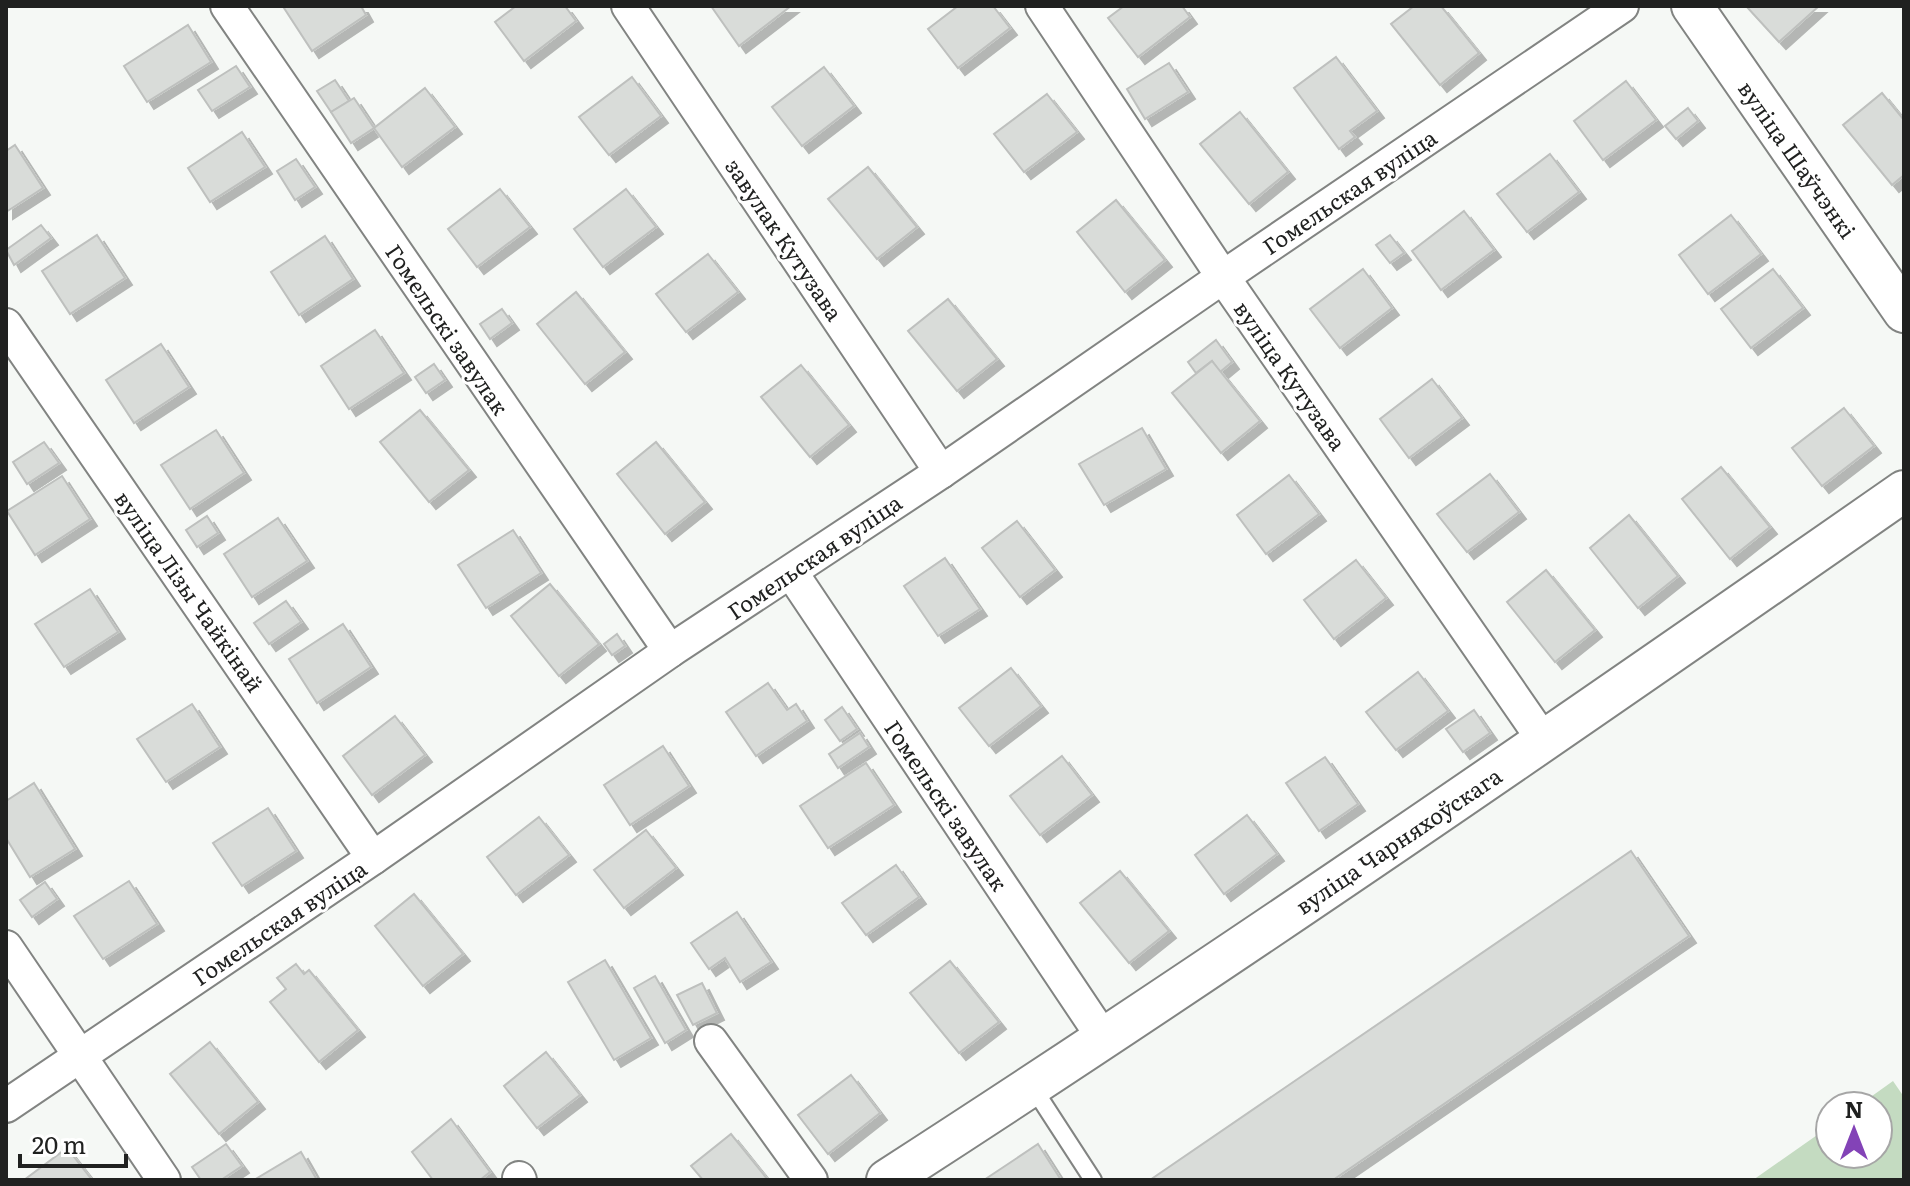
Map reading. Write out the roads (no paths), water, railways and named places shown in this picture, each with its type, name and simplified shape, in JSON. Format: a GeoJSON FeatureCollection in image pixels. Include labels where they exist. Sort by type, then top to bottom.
{"type":"FeatureCollection","features":[{"type":"Feature","properties":{"kind":"street","name":"Гомельскі завулак"},"geometry":{"type":"LineString","coordinates":[[227,6],[670,651]]}},
{"type":"Feature","properties":{"kind":"street","name":"завулак Кутузава"},"geometry":{"type":"LineString","coordinates":[[628,6],[941,472]]}},
{"type":"Feature","properties":{"kind":"street","name":"вуліца Кутузава"},"geometry":{"type":"LineString","coordinates":[[1042,6],[1223,277],[1544,741]]}},
{"type":"Feature","properties":{"kind":"street","name":"Гомельская вуліца"},"geometry":{"type":"LineString","coordinates":[[6,1106],[373,858],[670,651],[941,472],[1622,6]]}},
{"type":"Feature","properties":{"kind":"street","name":"вуліца Шаўчэнкі"},"geometry":{"type":"LineString","coordinates":[[1692,6],[1904,312]]}},
{"type":"Feature","properties":{"kind":"street","name":"вуліца Лізы Чайкінай"},"geometry":{"type":"LineString","coordinates":[[6,325],[373,858]]}},
{"type":"Feature","properties":{"kind":"street","name":"вуліца Чарняхоўскага"},"geometry":{"type":"LineString","coordinates":[[887,1180],[1104,1039],[1544,741],[1904,491]]}},
{"type":"Feature","properties":{"kind":"street","name":"Гомельскі завулак"},"geometry":{"type":"LineString","coordinates":[[791,572],[1104,1039]]}},
{"type":"Feature","properties":{"kind":"street"},"geometry":{"type":"LineString","coordinates":[[6,947],[164,1180]]}},
{"type":"Feature","properties":{"kind":"street"},"geometry":{"type":"LineString","coordinates":[[711,1041],[811,1180]]}},
{"type":"Feature","properties":{"kind":"lane"},"geometry":{"type":"LineString","coordinates":[[1032,1086],[1093,1180]]}}]}
